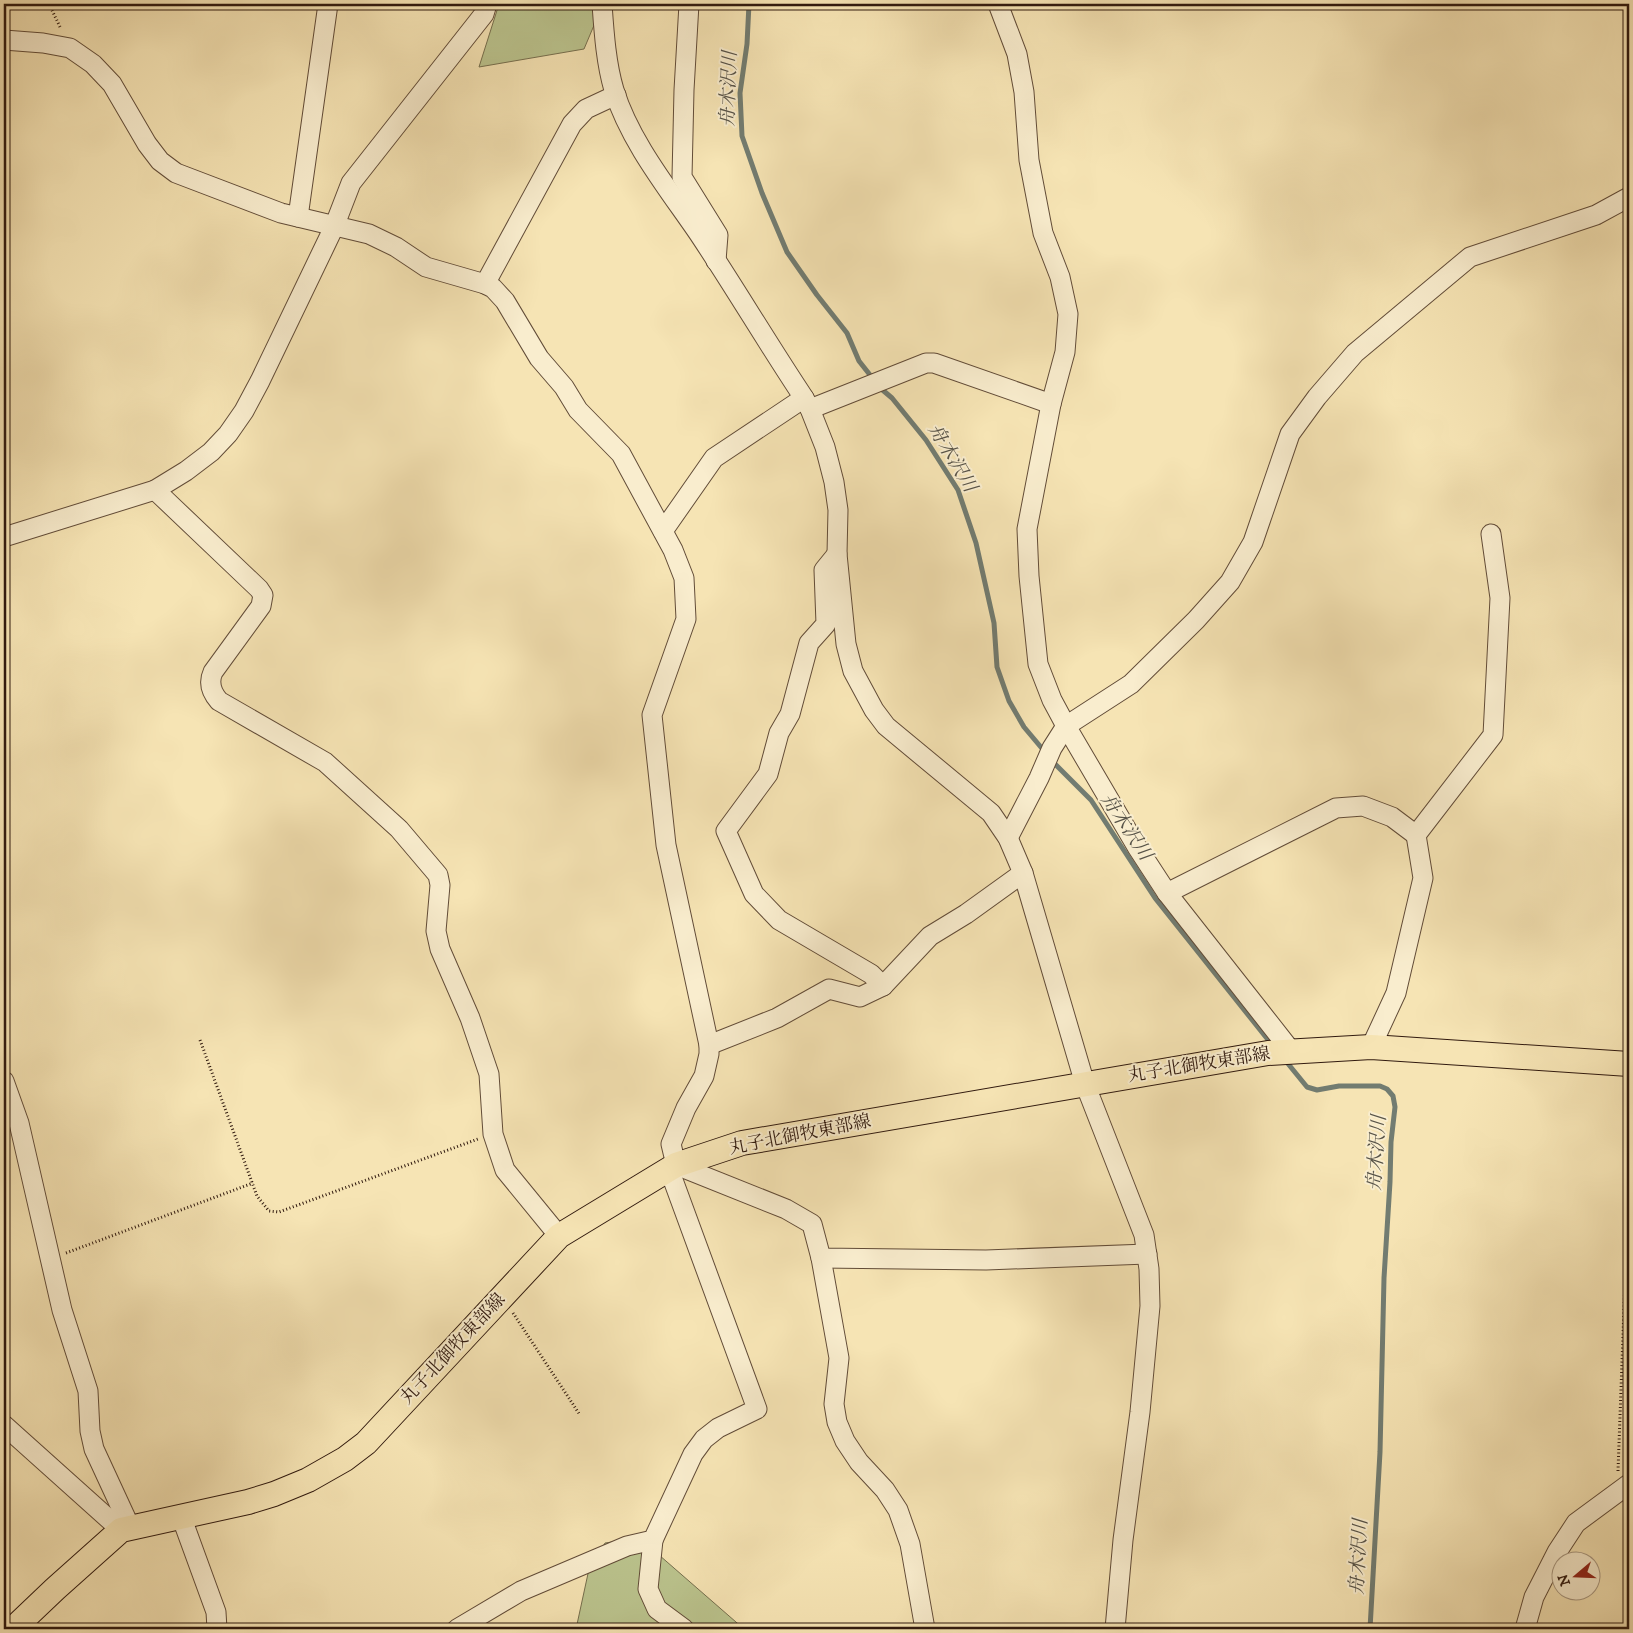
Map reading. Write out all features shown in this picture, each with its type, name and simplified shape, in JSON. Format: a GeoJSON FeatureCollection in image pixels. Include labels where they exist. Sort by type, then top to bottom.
{"type":"FeatureCollection","features":[{"type":"Feature","properties":{"kind":"main road","name":"丸子北御牧東部線"},"geometry":{"type":"LineString","coordinates":[[14,1629],[54,1589],[126,1529],[248,1502],[274,1494],[308,1480],[345,1459],[366,1443],[559,1236],[672,1167],[742,1143],[1268,1053],[1370,1047],[1629,1064]]}},
{"type":"Feature","properties":{"kind":"street"},"geometry":{"type":"LineString","coordinates":[[298,217],[328,4]]}},
{"type":"Feature","properties":{"kind":"street"},"geometry":{"type":"LineString","coordinates":[[4,537],[155,490],[186,471],[211,452],[228,434],[244,411],[334,227],[351,183],[484,14],[487,4]]}},
{"type":"Feature","properties":{"kind":"street"},"geometry":{"type":"LineString","coordinates":[[602,4],[608,60],[622,112],[638,143],[807,403],[825,447],[834,482],[838,510],[837,554],[846,644],[853,671],[874,710],[886,726],[991,813],[1008,838],[1023,873],[1085,1084],[1144,1235],[1149,1268],[1149,1316],[1140,1412],[1123,1540],[1115,1629]]}},
{"type":"Feature","properties":{"kind":"street"},"geometry":{"type":"LineString","coordinates":[[688,4],[682,177],[718,235],[716,261]]}},
{"type":"Feature","properties":{"kind":"street"},"geometry":{"type":"LineString","coordinates":[[998,4],[1016,54],[1024,92],[1029,160],[1043,233],[1060,277],[1068,314],[1064,352],[1051,404],[1027,529],[1028,566],[1038,664],[1052,700],[1066,726],[1137,847],[1167,893],[1292,1052]]}},
{"type":"Feature","properties":{"kind":"street"},"geometry":{"type":"LineString","coordinates":[[4,40],[43,43],[70,48],[93,64],[112,84],[147,144],[160,161],[176,173],[281,213],[369,234],[396,247],[426,267],[493,288],[505,301],[539,358],[564,387],[578,410],[621,454],[673,550],[684,578],[686,619],[652,714],[666,845],[709,1045],[709,1054],[704,1076],[686,1108],[671,1144],[672,1167],[757,1408],[718,1428],[704,1439],[693,1454],[653,1540],[648,1589],[657,1609],[684,1629]]}},
{"type":"Feature","properties":{"kind":"street"},"geometry":{"type":"LineString","coordinates":[[485,284],[572,124],[586,108],[616,95]]}},
{"type":"Feature","properties":{"kind":"street"},"geometry":{"type":"LineString","coordinates":[[1008,838],[1052,748],[1066,726],[1131,684],[1196,620],[1230,582],[1253,542],[1290,434],[1317,397],[1355,353],[1470,257],[1596,214],[1629,197]]}},
{"type":"Feature","properties":{"kind":"street"},"geometry":{"type":"LineString","coordinates":[[663,531],[714,458],[807,403],[926,363],[934,363],[1051,404]]}},
{"type":"Feature","properties":{"kind":"street"},"geometry":{"type":"LineString","coordinates":[[155,490],[259,589],[263,595],[261,606],[210,678],[214,695],[219,701],[325,762],[399,829],[438,875],[440,886],[436,931],[440,949],[470,1018],[489,1074],[493,1134],[506,1170],[559,1236]]}},
{"type":"Feature","properties":{"kind":"street"},"geometry":{"type":"LineString","coordinates":[[1416,835],[1493,735],[1500,598],[1491,534]]}},
{"type":"Feature","properties":{"kind":"street"},"geometry":{"type":"LineString","coordinates":[[837,554],[824,570],[826,624],[809,644],[790,714],[779,733],[768,774],[726,831],[754,894],[767,909],[779,920],[871,974],[883,986]]}},
{"type":"Feature","properties":{"kind":"street"},"geometry":{"type":"LineString","coordinates":[[1167,893],[1336,808],[1364,806],[1392,817],[1416,835],[1423,878],[1396,994],[1370,1047]]}},
{"type":"Feature","properties":{"kind":"street"},"geometry":{"type":"LineString","coordinates":[[709,1045],[777,1018],[829,989],[860,997],[883,986],[930,936],[966,914],[1023,873]]}},
{"type":"Feature","properties":{"kind":"street"},"geometry":{"type":"LineString","coordinates":[[4,1081],[18,1123],[62,1310],[88,1391],[90,1431],[94,1449],[126,1529]]}},
{"type":"Feature","properties":{"kind":"street"},"geometry":{"type":"LineString","coordinates":[[672,1167],[786,1210],[812,1224],[821,1258],[839,1358],[834,1404],[837,1422],[845,1442],[859,1462],[885,1490],[898,1510],[910,1544],[925,1629]]}},
{"type":"Feature","properties":{"kind":"street"},"geometry":{"type":"LineString","coordinates":[[821,1258],[986,1260],[1147,1254]]}},
{"type":"Feature","properties":{"kind":"street"},"geometry":{"type":"LineString","coordinates":[[4,1425],[126,1529]]}},
{"type":"Feature","properties":{"kind":"street"},"geometry":{"type":"LineString","coordinates":[[1525,1629],[1534,1597],[1557,1552],[1576,1523],[1623,1488]]}},
{"type":"Feature","properties":{"kind":"street"},"geometry":{"type":"LineString","coordinates":[[181,1516],[216,1612],[217,1629]]}},
{"type":"Feature","properties":{"kind":"street"},"geometry":{"type":"LineString","coordinates":[[457,1629],[522,1591],[627,1546],[653,1540]]}},
{"type":"Feature","properties":{"kind":"path"},"geometry":{"type":"LineString","coordinates":[[49,4],[70,48]]}},
{"type":"Feature","properties":{"kind":"path"},"geometry":{"type":"LineString","coordinates":[[200,1040],[253,1183],[262,1204],[269,1211],[279,1212],[493,1134]]}},
{"type":"Feature","properties":{"kind":"path"},"geometry":{"type":"LineString","coordinates":[[1623,1488],[1629,1172]]}},
{"type":"Feature","properties":{"kind":"path"},"geometry":{"type":"LineString","coordinates":[[50,1258],[253,1183]]}},
{"type":"Feature","properties":{"kind":"path"},"geometry":{"type":"LineString","coordinates":[[503,1297],[580,1416]]}},
{"type":"Feature","properties":{"kind":"green space"},"geometry":{"type":"Polygon","coordinates":[[[499,4],[603,4],[584,49],[479,67],[499,4]]]}},
{"type":"Feature","properties":{"kind":"green space"},"geometry":{"type":"Polygon","coordinates":[[[626,1540],[651,1548],[744,1629],[576,1629],[589,1569],[605,1543],[626,1540]]]}},
{"type":"Feature","properties":{"kind":"waterway","name":"舟木沢川"},"geometry":{"type":"LineString","coordinates":[[749,4],[747,44],[740,93],[742,136],[762,193],[787,252],[847,333],[859,361],[874,380]]}},
{"type":"Feature","properties":{"kind":"waterway","name":"舟木沢川"},"geometry":{"type":"LineString","coordinates":[[879,387],[892,398],[926,440],[958,490],[976,543],[994,623],[997,667],[1009,701],[1024,727],[1045,752]]}},
{"type":"Feature","properties":{"kind":"waterway","name":"舟木沢川"},"geometry":{"type":"LineString","coordinates":[[1052,761],[1091,800],[1155,898],[1273,1046]]}},
{"type":"Feature","properties":{"kind":"waterway","name":"舟木沢川"},"geometry":{"type":"LineString","coordinates":[[1285,1060],[1307,1087],[1317,1090],[1339,1086],[1380,1086],[1387,1089],[1393,1096],[1395,1107],[1391,1142],[1384,1278],[1380,1452],[1370,1629]]}}]}
